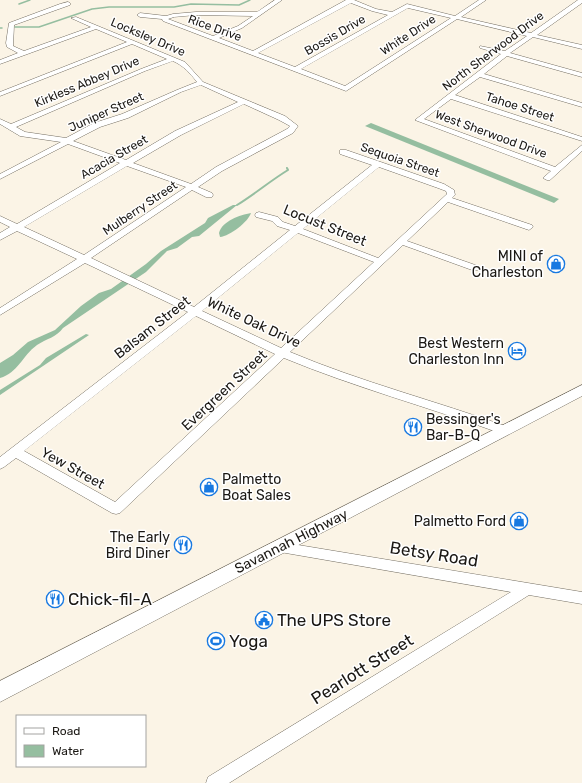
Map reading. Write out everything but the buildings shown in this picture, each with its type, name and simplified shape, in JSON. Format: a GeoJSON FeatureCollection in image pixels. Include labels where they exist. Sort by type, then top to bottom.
{"type":"FeatureCollection","features":[{"type":"Feature","properties":{"kind":"highway","name":"Savannah Highway"},"geometry":{"type":"LineString","coordinates":[[0,692],[582,390]]}},
{"type":"Feature","properties":{"kind":"street"},"geometry":{"type":"LineString","coordinates":[[212,39],[235,30],[278,0]]}},
{"type":"Feature","properties":{"kind":"street"},"geometry":{"type":"LineString","coordinates":[[252,54],[350,0],[374,10],[392,14]]}},
{"type":"Feature","properties":{"kind":"street","name":"White Drive"},"geometry":{"type":"LineString","coordinates":[[346,89],[483,0]]}},
{"type":"Feature","properties":{"kind":"street","name":"North Sherwood Drive"},"geometry":{"type":"LineString","coordinates":[[419,120],[532,34],[582,0]]}},
{"type":"Feature","properties":{"kind":"street"},"geometry":{"type":"LineString","coordinates":[[23,54],[10,47],[11,24],[68,4]]}},
{"type":"Feature","properties":{"kind":"street","name":"Bossis Drive"},"geometry":{"type":"LineString","coordinates":[[295,70],[406,6],[456,17]]}},
{"type":"Feature","properties":{"kind":"street","name":"Rice Drive"},"geometry":{"type":"LineString","coordinates":[[257,14],[186,14],[173,15],[165,20],[346,89]]}},
{"type":"Feature","properties":{"kind":"street"},"geometry":{"type":"LineString","coordinates":[[140,15],[166,18]]}},
{"type":"Feature","properties":{"kind":"street"},"geometry":{"type":"LineString","coordinates":[[456,17],[582,47]]}},
{"type":"Feature","properties":{"kind":"street","name":"Locksley Drive"},"geometry":{"type":"LineString","coordinates":[[74,18],[173,59],[189,68],[201,83],[282,118],[294,126]]}},
{"type":"Feature","properties":{"kind":"street"},"geometry":{"type":"LineString","coordinates":[[0,62],[96,27]]}},
{"type":"Feature","properties":{"kind":"street"},"geometry":{"type":"LineString","coordinates":[[0,94],[133,42]]}},
{"type":"Feature","properties":{"kind":"street"},"geometry":{"type":"LineString","coordinates":[[482,47],[582,75]]}},
{"type":"Feature","properties":{"kind":"street","name":"Kirkless Abbey Drive"},"geometry":{"type":"LineString","coordinates":[[10,127],[143,70],[173,59]]}},
{"type":"Feature","properties":{"kind":"street"},"geometry":{"type":"LineString","coordinates":[[478,74],[582,105]]}},
{"type":"Feature","properties":{"kind":"street","name":"Juniper Street"},"geometry":{"type":"LineString","coordinates":[[0,177],[98,125],[125,116],[179,91],[201,83]]}},
{"type":"Feature","properties":{"kind":"street","name":"Tahoe Street"},"geometry":{"type":"LineString","coordinates":[[450,96],[582,139]]}},
{"type":"Feature","properties":{"kind":"street","name":"Acacia Street"},"geometry":{"type":"LineString","coordinates":[[0,237],[178,134],[243,102]]}},
{"type":"Feature","properties":{"kind":"street","name":"West Sherwood Drive"},"geometry":{"type":"LineString","coordinates":[[419,120],[556,170]]}},
{"type":"Feature","properties":{"kind":"street"},"geometry":{"type":"LineString","coordinates":[[0,121],[23,134],[68,141],[192,187],[209,195]]}},
{"type":"Feature","properties":{"kind":"street","name":"Mulberry Street"},"geometry":{"type":"LineString","coordinates":[[0,312],[84,259],[219,168],[290,131],[294,126]]}},
{"type":"Feature","properties":{"kind":"street"},"geometry":{"type":"LineString","coordinates":[[546,178],[582,147]]}},
{"type":"Feature","properties":{"kind":"street","name":"Sequoia Street"},"geometry":{"type":"LineString","coordinates":[[343,152],[377,164],[448,195],[529,227]]}},
{"type":"Feature","properties":{"kind":"street","name":"Balsam Street"},"geometry":{"type":"LineString","coordinates":[[0,464],[195,311],[377,164]]}},
{"type":"Feature","properties":{"kind":"street","name":"Evergreen Street"},"geometry":{"type":"LineString","coordinates":[[116,509],[381,262],[448,195]]}},
{"type":"Feature","properties":{"kind":"street","name":"Locust Street"},"geometry":{"type":"LineString","coordinates":[[259,215],[275,219],[286,227],[296,229],[381,262]]}},
{"type":"Feature","properties":{"kind":"street","name":"White Oak Drive"},"geometry":{"type":"LineString","coordinates":[[0,219],[283,353],[321,368],[449,410],[504,430]]}},
{"type":"Feature","properties":{"kind":"street"},"geometry":{"type":"LineString","coordinates":[[402,242],[475,268]]}},
{"type":"Feature","properties":{"kind":"street","name":"Yew Street"},"geometry":{"type":"LineString","coordinates":[[16,452],[116,509]]}},
{"type":"Feature","properties":{"kind":"street","name":"Betsy Road"},"geometry":{"type":"LineString","coordinates":[[280,547],[582,598]]}},
{"type":"Feature","properties":{"kind":"street","name":"Pearlott Street"},"geometry":{"type":"LineString","coordinates":[[214,783],[529,588]]}},
{"type":"Feature","properties":{"kind":"water"},"geometry":{"type":"Polygon","coordinates":[[[371,123],[559,199],[554,203],[365,126],[371,123]]]}},
{"type":"Feature","properties":{"kind":"water"},"geometry":{"type":"Polygon","coordinates":[[[233,205],[237,205],[199,236],[192,237],[177,248],[167,251],[146,272],[63,328],[55,336],[37,345],[16,368],[6,376],[0,378],[0,363],[13,355],[28,342],[55,330],[81,306],[99,293],[111,289],[146,264],[161,251],[205,223],[208,218],[233,205]]]}},
{"type":"Feature","properties":{"kind":"water"},"geometry":{"type":"Polygon","coordinates":[[[251,213],[238,228],[229,234],[220,237],[219,233],[224,225],[237,217],[251,213]]]}},
{"type":"Feature","properties":{"kind":"water"},"geometry":{"type":"Polygon","coordinates":[[[86,334],[89,335],[0,395],[0,390],[40,365],[46,358],[86,334]]]}},
{"type":"Feature","properties":{"kind":"waterway"},"geometry":{"type":"LineString","coordinates":[[19,4],[30,0]]}},
{"type":"Feature","properties":{"kind":"waterway"},"geometry":{"type":"LineString","coordinates":[[15,27],[39,27],[92,9],[109,7],[174,7],[191,4],[239,5],[250,0]]}},
{"type":"Feature","properties":{"kind":"waterway"},"geometry":{"type":"LineString","coordinates":[[237,205],[288,170],[287,168]]}},
{"type":"Feature","properties":{"kind":"place","name":"MINI of Charleston"},"geometry":{"type":"Point","coordinates":[556,264]}},
{"type":"Feature","properties":{"kind":"place","name":"Best Western Charleston Inn"},"geometry":{"type":"Point","coordinates":[517,351]}},
{"type":"Feature","properties":{"kind":"place","name":"Bessinger's Bar-B-Q"},"geometry":{"type":"Point","coordinates":[413,427]}},
{"type":"Feature","properties":{"kind":"place","name":"Palmetto Boat Sales"},"geometry":{"type":"Point","coordinates":[209,487]}},
{"type":"Feature","properties":{"kind":"place","name":"Palmetto Ford"},"geometry":{"type":"Point","coordinates":[519,521]}},
{"type":"Feature","properties":{"kind":"place","name":"The Early Bird Diner"},"geometry":{"type":"Point","coordinates":[183,545]}},
{"type":"Feature","properties":{"kind":"place","name":"Chick-fil-A"},"geometry":{"type":"Point","coordinates":[55,599]}},
{"type":"Feature","properties":{"kind":"place","name":"The UPS Store"},"geometry":{"type":"Point","coordinates":[264,620]}},
{"type":"Feature","properties":{"kind":"place","name":"Yoga"},"geometry":{"type":"Point","coordinates":[216,641]}}]}
